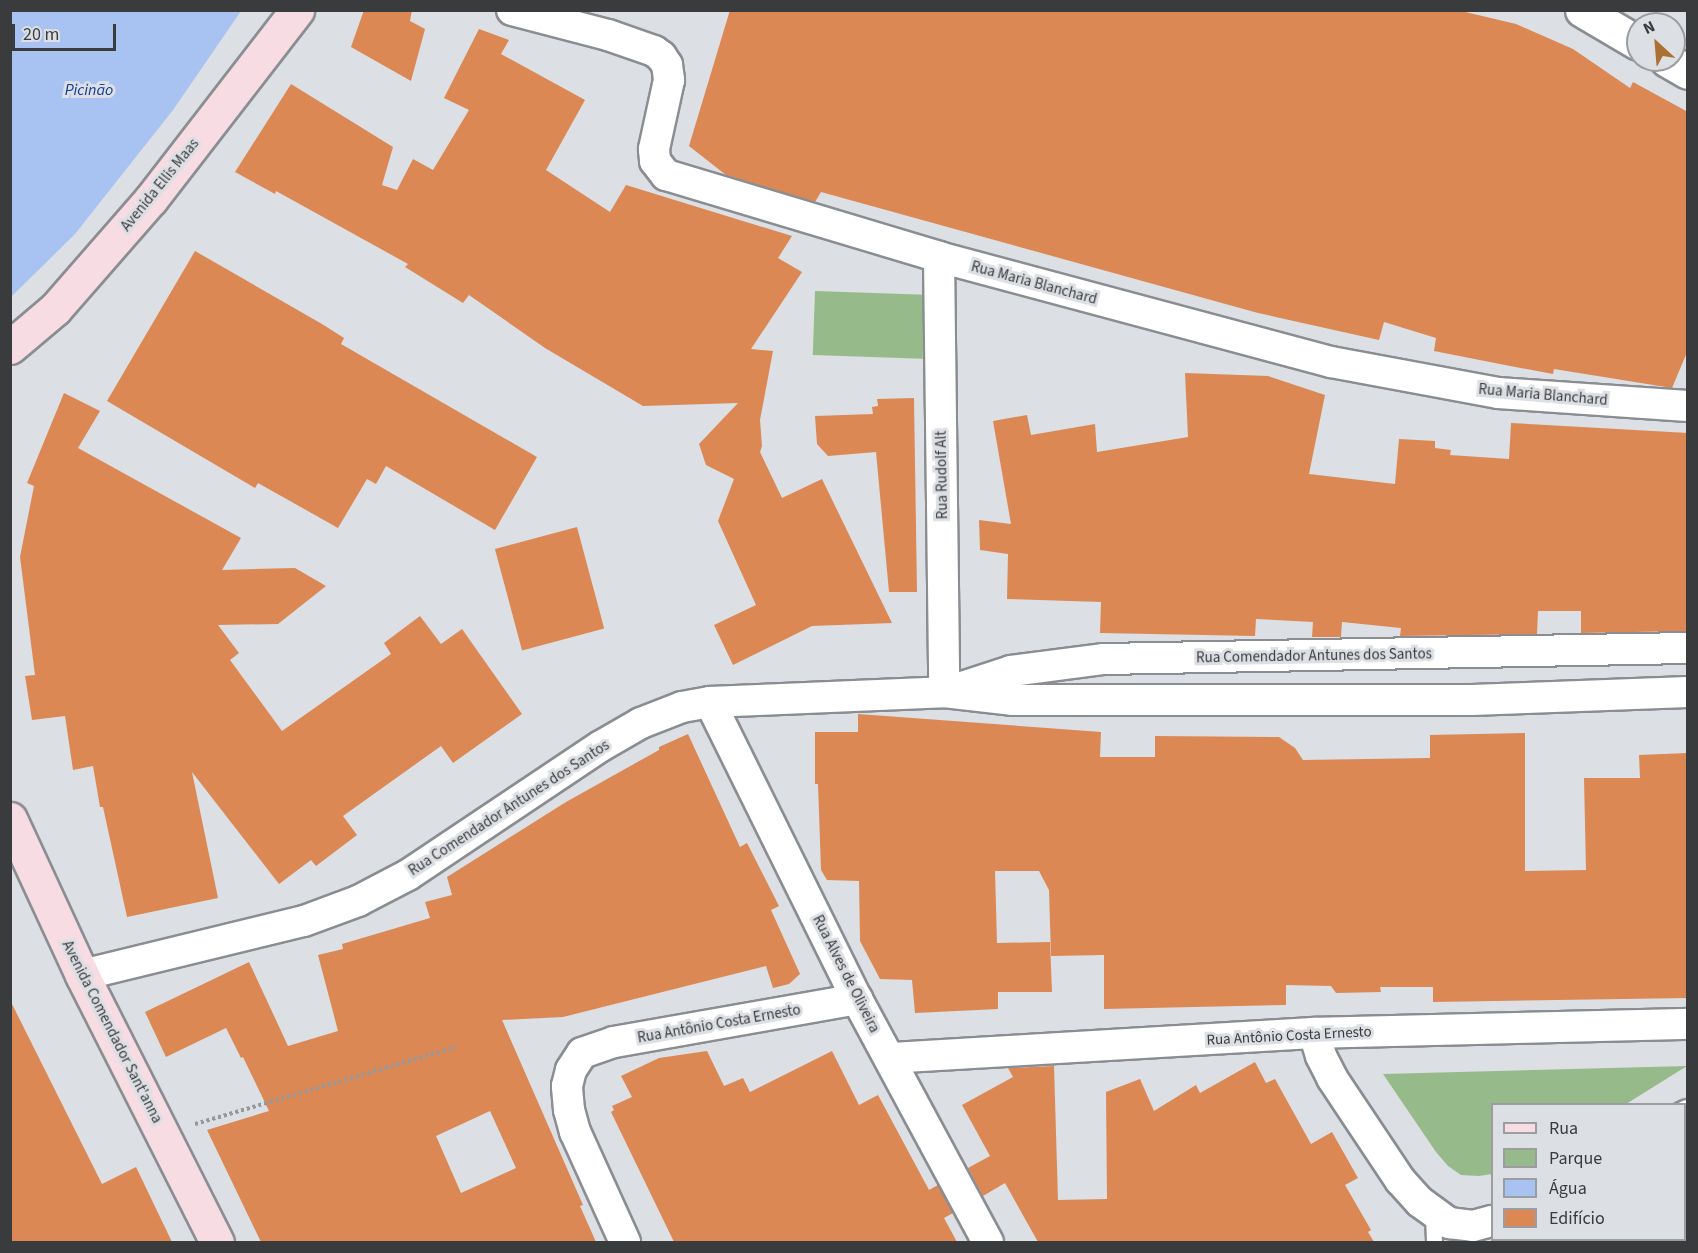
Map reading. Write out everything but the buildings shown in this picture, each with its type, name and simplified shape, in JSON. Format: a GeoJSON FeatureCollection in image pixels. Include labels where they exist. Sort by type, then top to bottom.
{"type":"FeatureCollection","features":[{"type":"Feature","properties":{"kind":"main road","name":"Avenida Ellis Maas"},"geometry":{"type":"LineString","coordinates":[[10,347],[55,309],[151,199],[297,10]]}},
{"type":"Feature","properties":{"kind":"main road","name":"Avenida Comendador Sant'anna"},"geometry":{"type":"LineString","coordinates":[[10,819],[82,975],[217,1242]]}},
{"type":"Feature","properties":{"kind":"street","name":"Rua Maria Blanchard"},"geometry":{"type":"LineString","coordinates":[[512,10],[608,35],[654,51],[661,56],[667,65],[669,80],[654,149],[655,161],[666,175],[939,257],[1331,362],[1498,393],[1688,406]]}},
{"type":"Feature","properties":{"kind":"street"},"geometry":{"type":"LineString","coordinates":[[1582,10],[1626,36]]}},
{"type":"Feature","properties":{"kind":"street","name":"Rua Rudolf Alt"},"geometry":{"type":"LineString","coordinates":[[939,257],[945,692]]}},
{"type":"Feature","properties":{"kind":"street","name":"Rua Comendador Antunes dos Santos"},"geometry":{"type":"LineString","coordinates":[[945,692],[1011,671],[1104,659],[1688,648]]}},
{"type":"Feature","properties":{"kind":"street","name":"Rua Comendador Antunes dos Santos"},"geometry":{"type":"LineString","coordinates":[[82,975],[304,921],[358,901],[408,875],[601,746],[641,723],[682,706],[710,702],[945,692],[1012,700],[1472,700],[1688,692]]}},
{"type":"Feature","properties":{"kind":"street","name":"Rua Alves de Oliveira"},"geometry":{"type":"LineString","coordinates":[[710,702],[857,999],[988,1242]]}},
{"type":"Feature","properties":{"kind":"street","name":"Rua Antônio Costa Ernesto"},"geometry":{"type":"LineString","coordinates":[[625,1242],[575,1132],[569,1110],[567,1086],[571,1070],[582,1053],[614,1042],[857,999]]}},
{"type":"Feature","properties":{"kind":"street","name":"Rua Antônio Costa Ernesto"},"geometry":{"type":"LineString","coordinates":[[890,1058],[1314,1034],[1688,1024]]}},
{"type":"Feature","properties":{"kind":"street"},"geometry":{"type":"LineString","coordinates":[[1314,1034],[1321,1056],[1332,1078],[1379,1152],[1400,1180],[1433,1213],[1460,1226],[1491,1221]]}},
{"type":"Feature","properties":{"kind":"lane"},"geometry":{"type":"LineString","coordinates":[[1433,1213],[1434,1242]]}},
{"type":"Feature","properties":{"kind":"path"},"geometry":{"type":"LineString","coordinates":[[162,1133],[456,1047]]}},
{"type":"Feature","properties":{"kind":"green space"},"geometry":{"type":"Polygon","coordinates":[[[815,291],[925,295],[923,359],[813,355],[815,291]]]}},
{"type":"Feature","properties":{"kind":"green space"},"geometry":{"type":"Polygon","coordinates":[[[1687,1066],[1628,1103],[1491,1103],[1491,1174],[1479,1176],[1461,1175],[1448,1166],[1383,1074],[1687,1066]]]}},
{"type":"Feature","properties":{"kind":"water","name":"Picinão"},"geometry":{"type":"Polygon","coordinates":[[[11,10],[241,11],[173,110],[75,234],[11,297],[11,10]]]}}]}
